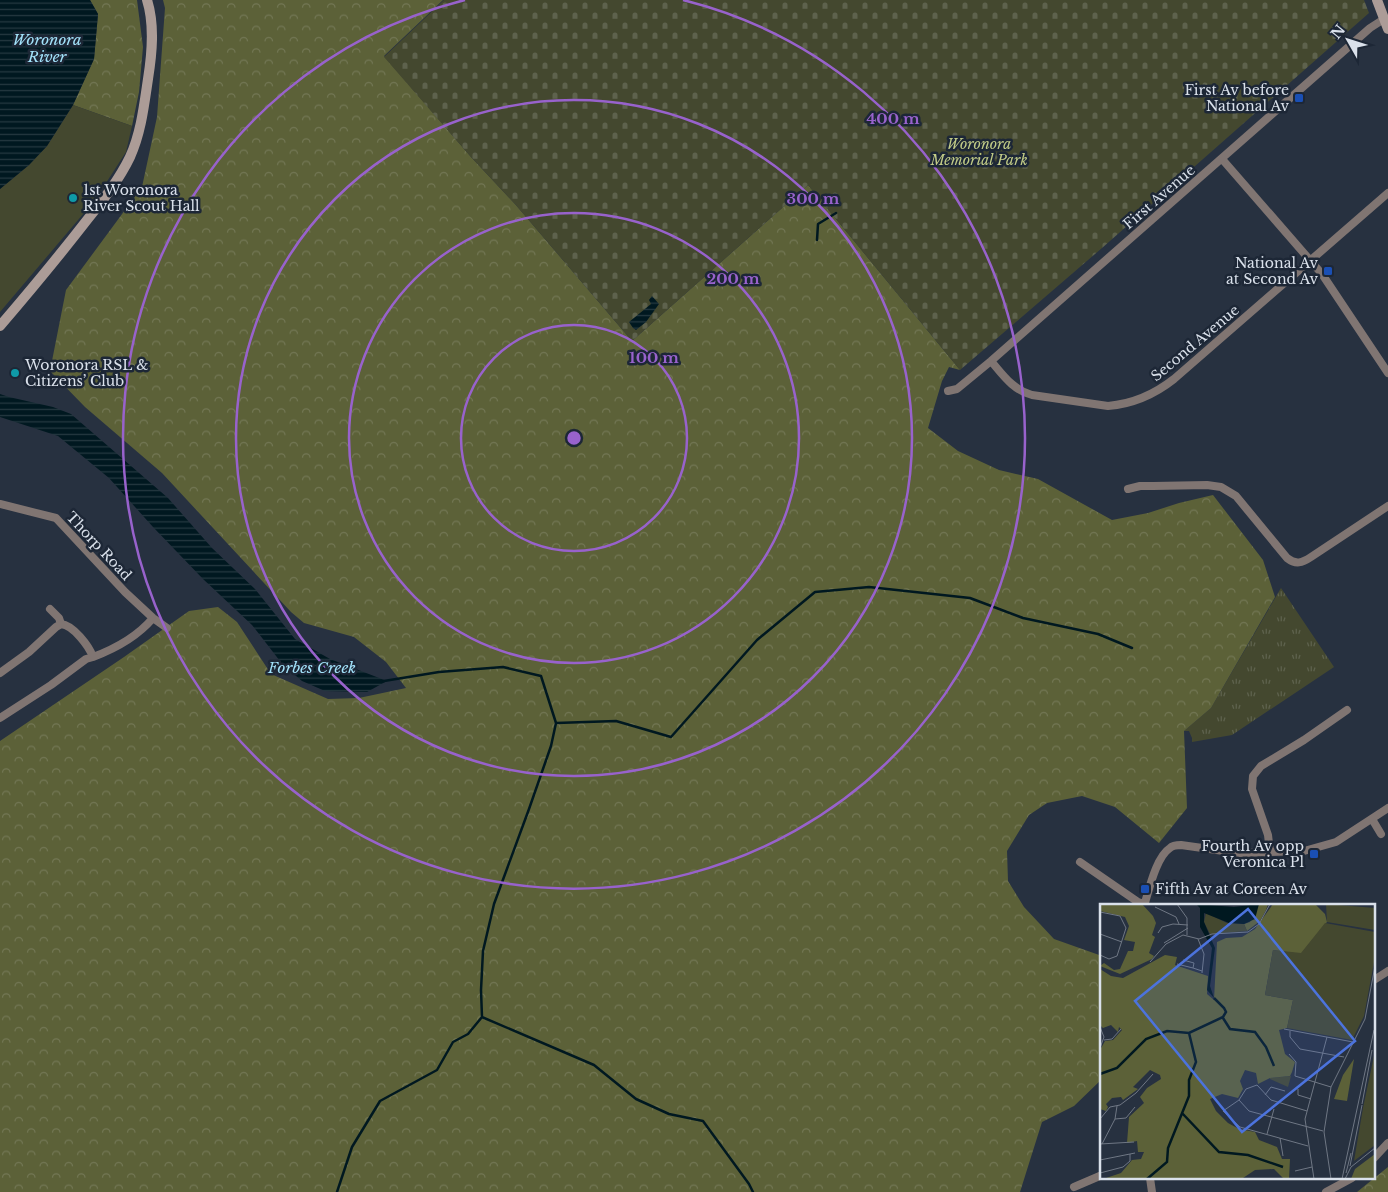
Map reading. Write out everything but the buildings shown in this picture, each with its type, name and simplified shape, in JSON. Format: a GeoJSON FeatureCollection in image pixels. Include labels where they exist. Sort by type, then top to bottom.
{"type":"FeatureCollection","features":[{"type":"Feature","properties":{"kind":"street"},"geometry":{"type":"LineString","coordinates":[[0,326],[108,194],[130,156],[142,119],[150,66],[152,32],[147,0]]}},
{"type":"Feature","properties":{"kind":"street"},"geometry":{"type":"LineString","coordinates":[[1377,0],[1386,24]]}},
{"type":"Feature","properties":{"kind":"street","name":"First Avenue"},"geometry":{"type":"LineString","coordinates":[[948,391],[959,393],[991,361],[1370,28],[1386,24]]}},
{"type":"Feature","properties":{"kind":"street"},"geometry":{"type":"LineString","coordinates":[[1222,159],[1322,274],[1388,374]]}},
{"type":"Feature","properties":{"kind":"street","name":"Second Avenue"},"geometry":{"type":"LineString","coordinates":[[991,361],[1009,382],[1024,393],[1108,406],[1119,405],[1157,392],[1174,380],[1388,193]]}},
{"type":"Feature","properties":{"kind":"street"},"geometry":{"type":"LineString","coordinates":[[1128,489],[1140,486],[1207,485],[1221,487],[1236,496],[1287,558],[1299,563],[1312,557],[1388,506]]}},
{"type":"Feature","properties":{"kind":"street","name":"Thorp Road"},"geometry":{"type":"LineString","coordinates":[[0,504],[56,518],[126,592],[153,618],[167,628]]}},
{"type":"Feature","properties":{"kind":"street"},"geometry":{"type":"LineString","coordinates":[[50,609],[60,620],[61,624]]}},
{"type":"Feature","properties":{"kind":"street"},"geometry":{"type":"LineString","coordinates":[[0,718],[78,665],[130,639],[153,618]]}},
{"type":"Feature","properties":{"kind":"street"},"geometry":{"type":"LineString","coordinates":[[2,668],[28,652],[61,624],[68,626],[85,642],[93,656]]}},
{"type":"Feature","properties":{"kind":"street"},"geometry":{"type":"LineString","coordinates":[[1270,852],[1268,835],[1252,789],[1253,776],[1261,766],[1304,740],[1347,710]]}},
{"type":"Feature","properties":{"kind":"street"},"geometry":{"type":"LineString","coordinates":[[1144,904],[1157,866],[1170,847],[1181,844],[1238,853],[1304,851],[1336,842],[1388,808]]}},
{"type":"Feature","properties":{"kind":"street"},"geometry":{"type":"LineString","coordinates":[[1372,819],[1382,834]]}},
{"type":"Feature","properties":{"kind":"street"},"geometry":{"type":"LineString","coordinates":[[1080,862],[1142,904]]}},
{"type":"Feature","properties":{"kind":"street"},"geometry":{"type":"LineString","coordinates":[[1376,979],[1388,971]]}},
{"type":"Feature","properties":{"kind":"street"},"geometry":{"type":"LineString","coordinates":[[1376,1156],[1388,1143]]}},
{"type":"Feature","properties":{"kind":"street"},"geometry":{"type":"LineString","coordinates":[[1074,1187],[1100,1176]]}},
{"type":"Feature","properties":{"kind":"street"},"geometry":{"type":"LineString","coordinates":[[1326,1192],[1348,1180]]}},
{"type":"Feature","properties":{"kind":"green space"},"geometry":{"type":"Polygon","coordinates":[[[90,0],[137,0],[143,47],[139,92],[132,126],[73,105],[94,59],[98,14],[90,0]]]}},
{"type":"Feature","properties":{"kind":"green space"},"geometry":{"type":"Polygon","coordinates":[[[163,0],[443,0],[384,56],[471,157],[515,204],[632,341],[808,185],[960,370],[949,367],[942,381],[928,428],[958,451],[999,470],[1038,479],[1112,520],[1148,513],[1213,495],[1263,560],[1275,597],[1211,708],[1184,731],[1187,808],[1159,843],[1115,807],[1082,796],[1047,803],[1029,815],[1007,851],[1008,881],[1024,907],[1054,939],[1100,955],[1100,1081],[1074,1106],[1042,1122],[1020,1192],[0,1192],[0,741],[189,611],[218,607],[237,622],[271,674],[328,699],[359,698],[406,688],[386,662],[354,637],[304,623],[291,612],[162,473],[85,407],[50,371],[66,290],[142,187],[157,117],[165,8],[163,0]]]}},
{"type":"Feature","properties":{"kind":"green space","name":"Woronora Memorial Park"},"geometry":{"type":"Polygon","coordinates":[[[444,0],[1364,0],[1369,13],[960,370],[808,185],[632,341],[515,204],[471,157],[384,57],[444,0]]]}},
{"type":"Feature","properties":{"kind":"green space"},"geometry":{"type":"Polygon","coordinates":[[[73,105],[132,126],[126,152],[95,200],[0,312],[0,189],[29,165],[47,146],[73,105]]]}},
{"type":"Feature","properties":{"kind":"green space"},"geometry":{"type":"Polygon","coordinates":[[[1281,588],[1334,667],[1232,735],[1192,742],[1189,731],[1184,731],[1211,708],[1281,588]]]}},
{"type":"Feature","properties":{"kind":"green space"},"geometry":{"type":"Polygon","coordinates":[[[1388,1167],[1388,1192],[1357,1192],[1372,1180],[1376,1180],[1376,1177],[1388,1167]]]}},
{"type":"Feature","properties":{"kind":"water","name":"Woronora River"},"geometry":{"type":"Polygon","coordinates":[[[0,0],[90,0],[98,14],[94,59],[73,105],[47,146],[29,165],[0,189],[0,0]]]}},
{"type":"Feature","properties":{"kind":"water"},"geometry":{"type":"Polygon","coordinates":[[[652,296],[659,304],[646,322],[636,330],[629,322],[651,304],[649,300],[652,296]]]}},
{"type":"Feature","properties":{"kind":"water","name":"Forbes Creek"},"geometry":{"type":"Polygon","coordinates":[[[0,394],[53,407],[71,414],[168,498],[212,548],[255,589],[295,639],[330,659],[387,681],[367,692],[325,691],[302,681],[283,665],[252,625],[203,579],[109,478],[58,436],[0,417],[0,394]]]}},
{"type":"Feature","properties":{"kind":"waterway"},"geometry":{"type":"LineString","coordinates":[[817,240],[818,224],[836,213]]}},
{"type":"Feature","properties":{"kind":"waterway"},"geometry":{"type":"LineString","coordinates":[[556,723],[616,721],[671,737],[757,640],[815,592],[869,587],[970,598],[1023,618],[1098,634],[1132,648]]}},
{"type":"Feature","properties":{"kind":"waterway","name":"Forbes Creek"},"geometry":{"type":"LineString","coordinates":[[337,1192],[352,1147],[380,1101],[437,1070],[453,1042],[468,1034],[482,1017],[483,951],[494,904],[551,746],[556,723],[541,676],[503,667],[439,672],[384,681]]}},
{"type":"Feature","properties":{"kind":"waterway"},"geometry":{"type":"LineString","coordinates":[[482,1017],[594,1065],[636,1099],[669,1114],[703,1121],[753,1192]]}},
{"type":"Feature","properties":{"kind":"place","name":"First Av before National Av"},"geometry":{"type":"Point","coordinates":[1299,98]}},
{"type":"Feature","properties":{"kind":"place","name":"1st Woronora River Scout Hall"},"geometry":{"type":"Point","coordinates":[73,198]}},
{"type":"Feature","properties":{"kind":"place","name":"National Av at Second Av"},"geometry":{"type":"Point","coordinates":[1328,271]}},
{"type":"Feature","properties":{"kind":"place","name":"Woronora RSL & Citizens’ Club"},"geometry":{"type":"Point","coordinates":[15,373]}},
{"type":"Feature","properties":{"kind":"place","name":"Fourth Av opp Veronica Pl"},"geometry":{"type":"Point","coordinates":[1314,854]}},
{"type":"Feature","properties":{"kind":"place","name":"Fifth Av at Coreen Av"},"geometry":{"type":"Point","coordinates":[1145,889]}}]}
